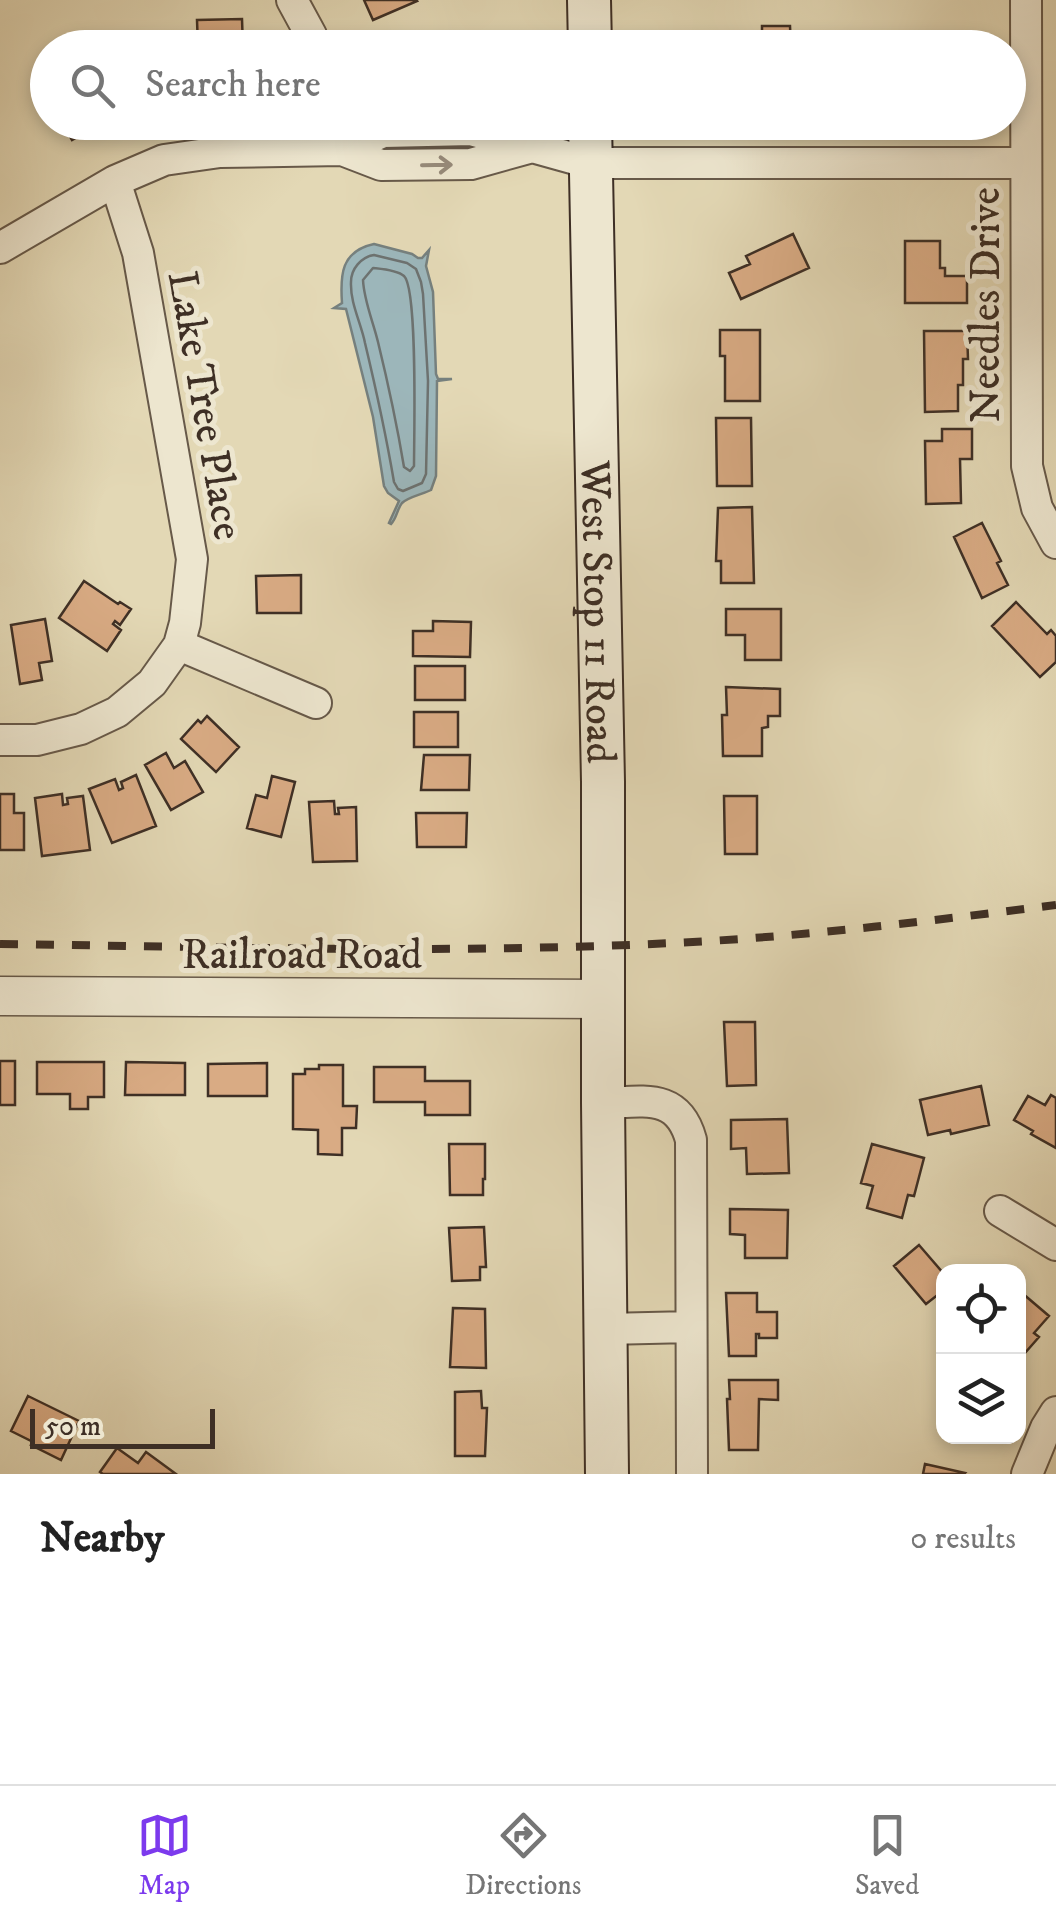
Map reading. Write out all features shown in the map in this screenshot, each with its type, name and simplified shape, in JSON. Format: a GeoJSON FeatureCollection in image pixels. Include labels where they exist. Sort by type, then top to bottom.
{"type":"FeatureCollection","features":[{"type":"Feature","properties":{"kind":"main road"},"geometry":{"type":"LineString","coordinates":[[589,0],[590,30]]}},
{"type":"Feature","properties":{"kind":"main road","name":"West Stop 11 Road"},"geometry":{"type":"LineString","coordinates":[[590,143],[603,782],[608,1474]]}},
{"type":"Feature","properties":{"kind":"street"},"geometry":{"type":"LineString","coordinates":[[292,0],[308,30]]}},
{"type":"Feature","properties":{"kind":"street","name":"Needles Drive"},"geometry":{"type":"LineString","coordinates":[[1026,0],[1027,466],[1037,508],[1056,543]]}},
{"type":"Feature","properties":{"kind":"street"},"geometry":{"type":"LineString","coordinates":[[511,140],[534,146],[590,143],[1026,163]]}},
{"type":"Feature","properties":{"kind":"street"},"geometry":{"type":"LineString","coordinates":[[0,248],[115,181],[164,160],[329,141]]}},
{"type":"Feature","properties":{"kind":"street","name":"Lake Tree Place"},"geometry":{"type":"LineString","coordinates":[[115,181],[138,253],[192,558],[186,623],[179,645]]}},
{"type":"Feature","properties":{"kind":"street"},"geometry":{"type":"LineString","coordinates":[[0,740],[37,740],[81,729],[117,712],[152,683],[179,645],[316,703]]}},
{"type":"Feature","properties":{"kind":"street","name":"Railroad Road"},"geometry":{"type":"LineString","coordinates":[[0,996],[603,999]]}},
{"type":"Feature","properties":{"kind":"street"},"geometry":{"type":"LineString","coordinates":[[603,1103],[660,1102],[673,1108],[688,1126],[692,1474]]}},
{"type":"Feature","properties":{"kind":"street"},"geometry":{"type":"LineString","coordinates":[[1000,1211],[1056,1244]]}},
{"type":"Feature","properties":{"kind":"street"},"geometry":{"type":"LineString","coordinates":[[606,1329],[691,1328]]}},
{"type":"Feature","properties":{"kind":"street"},"geometry":{"type":"LineString","coordinates":[[1028,1474],[1056,1412]]}},
{"type":"Feature","properties":{"kind":"water"},"geometry":{"type":"Polygon","coordinates":[[[374,244],[418,258],[429,250],[426,266],[433,292],[436,374],[438,379],[452,379],[437,381],[436,476],[431,490],[402,503],[391,524],[399,501],[384,486],[373,417],[346,309],[334,308],[342,303],[343,274],[349,258],[374,244]]]}},
{"type":"Feature","properties":{"kind":"building"},"geometry":{"type":"Polygon","coordinates":[[[364,0],[416,0],[417,1],[373,20],[364,0]]]}},
{"type":"Feature","properties":{"kind":"building"},"geometry":{"type":"Polygon","coordinates":[[[242,19],[242,30],[197,30],[197,20],[242,19]]]}},
{"type":"Feature","properties":{"kind":"building"},"geometry":{"type":"Polygon","coordinates":[[[762,26],[790,26],[790,30],[762,30],[762,26]]]}},
{"type":"Feature","properties":{"kind":"building"},"geometry":{"type":"Polygon","coordinates":[[[793,234],[809,268],[741,299],[729,273],[750,264],[746,256],[793,234]]]}},
{"type":"Feature","properties":{"kind":"building"},"geometry":{"type":"Polygon","coordinates":[[[905,241],[940,241],[940,268],[945,268],[945,276],[967,276],[967,303],[905,303],[905,241]]]}},
{"type":"Feature","properties":{"kind":"building"},"geometry":{"type":"Polygon","coordinates":[[[720,330],[760,330],[760,401],[725,401],[725,356],[720,356],[720,330]]]}},
{"type":"Feature","properties":{"kind":"building"},"geometry":{"type":"Polygon","coordinates":[[[924,331],[967,331],[968,359],[963,359],[963,385],[958,385],[958,411],[925,412],[924,331]]]}},
{"type":"Feature","properties":{"kind":"building"},"geometry":{"type":"Polygon","coordinates":[[[716,418],[751,418],[752,486],[717,486],[716,418]]]}},
{"type":"Feature","properties":{"kind":"building"},"geometry":{"type":"Polygon","coordinates":[[[942,429],[972,429],[972,459],[960,459],[961,503],[926,504],[925,441],[942,441],[942,429]]]}},
{"type":"Feature","properties":{"kind":"building"},"geometry":{"type":"Polygon","coordinates":[[[752,507],[754,583],[721,583],[721,561],[716,561],[718,508],[752,507]]]}},
{"type":"Feature","properties":{"kind":"building"},"geometry":{"type":"Polygon","coordinates":[[[982,523],[1008,585],[982,598],[954,537],[982,523]]]}},
{"type":"Feature","properties":{"kind":"building"},"geometry":{"type":"Polygon","coordinates":[[[301,575],[301,613],[257,613],[256,576],[301,575]]]}},
{"type":"Feature","properties":{"kind":"building"},"geometry":{"type":"Polygon","coordinates":[[[84,581],[131,609],[120,625],[115,621],[113,624],[121,630],[107,651],[59,618],[84,581]]]}},
{"type":"Feature","properties":{"kind":"building"},"geometry":{"type":"Polygon","coordinates":[[[1016,602],[1047,634],[1051,630],[1056,636],[1056,662],[1040,677],[992,626],[1016,602]]]}},
{"type":"Feature","properties":{"kind":"building"},"geometry":{"type":"Polygon","coordinates":[[[726,609],[781,609],[781,660],[745,660],[745,635],[726,635],[726,609]]]}},
{"type":"Feature","properties":{"kind":"building"},"geometry":{"type":"Polygon","coordinates":[[[45,619],[52,661],[39,663],[42,680],[20,684],[11,625],[45,619]]]}},
{"type":"Feature","properties":{"kind":"building"},"geometry":{"type":"Polygon","coordinates":[[[433,621],[471,622],[470,657],[413,656],[413,631],[433,631],[433,621]]]}},
{"type":"Feature","properties":{"kind":"building"},"geometry":{"type":"Polygon","coordinates":[[[415,666],[465,666],[465,700],[415,700],[415,666]]]}},
{"type":"Feature","properties":{"kind":"building"},"geometry":{"type":"Polygon","coordinates":[[[726,687],[780,689],[780,716],[768,716],[768,727],[762,728],[762,756],[723,756],[726,687]]]}},
{"type":"Feature","properties":{"kind":"building"},"geometry":{"type":"Polygon","coordinates":[[[414,712],[458,712],[458,747],[414,747],[414,712]]]}},
{"type":"Feature","properties":{"kind":"building"},"geometry":{"type":"Polygon","coordinates":[[[207,716],[239,747],[216,772],[181,739],[207,716]]]}},
{"type":"Feature","properties":{"kind":"building"},"geometry":{"type":"Polygon","coordinates":[[[166,753],[174,768],[185,761],[203,792],[171,810],[145,765],[166,753]]]}},
{"type":"Feature","properties":{"kind":"building"},"geometry":{"type":"Polygon","coordinates":[[[424,755],[470,755],[469,790],[421,790],[424,755]]]}},
{"type":"Feature","properties":{"kind":"building"},"geometry":{"type":"Polygon","coordinates":[[[136,775],[156,826],[112,843],[89,789],[115,779],[119,790],[123,788],[121,782],[136,775]]]}},
{"type":"Feature","properties":{"kind":"building"},"geometry":{"type":"Polygon","coordinates":[[[272,776],[295,782],[281,837],[247,828],[256,795],[267,798],[272,776]]]}},
{"type":"Feature","properties":{"kind":"building"},"geometry":{"type":"Polygon","coordinates":[[[0,794],[14,794],[14,813],[24,813],[24,850],[0,850],[0,794]]]}},
{"type":"Feature","properties":{"kind":"building"},"geometry":{"type":"Polygon","coordinates":[[[62,794],[63,805],[68,804],[67,798],[83,796],[90,850],[42,856],[35,798],[62,794]]]}},
{"type":"Feature","properties":{"kind":"building"},"geometry":{"type":"Polygon","coordinates":[[[724,796],[757,796],[757,854],[725,854],[724,796]]]}},
{"type":"Feature","properties":{"kind":"building"},"geometry":{"type":"Polygon","coordinates":[[[334,801],[335,814],[339,814],[338,808],[356,807],[357,861],[313,862],[309,802],[334,801]]]}},
{"type":"Feature","properties":{"kind":"building"},"geometry":{"type":"Polygon","coordinates":[[[416,813],[467,813],[466,847],[417,847],[416,813]]]}},
{"type":"Feature","properties":{"kind":"building"},"geometry":{"type":"Polygon","coordinates":[[[724,1022],[755,1022],[756,1085],[727,1086],[724,1022]]]}},
{"type":"Feature","properties":{"kind":"building"},"geometry":{"type":"Polygon","coordinates":[[[0,1061],[15,1061],[15,1105],[0,1105],[0,1061]]]}},
{"type":"Feature","properties":{"kind":"building"},"geometry":{"type":"Polygon","coordinates":[[[37,1062],[104,1062],[104,1097],[88,1097],[88,1109],[70,1109],[70,1094],[37,1094],[37,1062]]]}},
{"type":"Feature","properties":{"kind":"building"},"geometry":{"type":"Polygon","coordinates":[[[126,1062],[185,1063],[185,1095],[125,1095],[126,1062]]]}},
{"type":"Feature","properties":{"kind":"building"},"geometry":{"type":"Polygon","coordinates":[[[267,1063],[267,1096],[208,1096],[208,1064],[267,1063]]]}},
{"type":"Feature","properties":{"kind":"building"},"geometry":{"type":"Polygon","coordinates":[[[319,1065],[343,1065],[343,1106],[357,1106],[356,1128],[342,1128],[342,1155],[318,1154],[318,1130],[293,1129],[293,1074],[305,1074],[305,1069],[319,1069],[319,1065]]]}},
{"type":"Feature","properties":{"kind":"building"},"geometry":{"type":"Polygon","coordinates":[[[374,1067],[425,1067],[425,1081],[470,1081],[470,1115],[425,1115],[425,1102],[374,1102],[374,1067]]]}},
{"type":"Feature","properties":{"kind":"building"},"geometry":{"type":"Polygon","coordinates":[[[981,1086],[989,1125],[928,1135],[920,1100],[981,1086]]]}},
{"type":"Feature","properties":{"kind":"building"},"geometry":{"type":"Polygon","coordinates":[[[1051,1095],[1056,1098],[1056,1148],[1014,1120],[1028,1096],[1045,1105],[1051,1095]]]}},
{"type":"Feature","properties":{"kind":"building"},"geometry":{"type":"Polygon","coordinates":[[[787,1119],[789,1173],[747,1174],[746,1148],[731,1149],[731,1120],[787,1119]]]}},
{"type":"Feature","properties":{"kind":"building"},"geometry":{"type":"Polygon","coordinates":[[[449,1144],[485,1144],[483,1195],[450,1195],[449,1144]]]}},
{"type":"Feature","properties":{"kind":"building"},"geometry":{"type":"Polygon","coordinates":[[[872,1144],[924,1158],[914,1196],[908,1195],[902,1218],[867,1208],[873,1186],[861,1183],[872,1144]]]}},
{"type":"Feature","properties":{"kind":"building"},"geometry":{"type":"Polygon","coordinates":[[[730,1209],[788,1210],[787,1258],[745,1258],[745,1235],[730,1234],[730,1209]]]}},
{"type":"Feature","properties":{"kind":"building"},"geometry":{"type":"Polygon","coordinates":[[[484,1227],[486,1267],[480,1267],[480,1280],[452,1281],[449,1228],[484,1227]]]}},
{"type":"Feature","properties":{"kind":"building"},"geometry":{"type":"Polygon","coordinates":[[[919,1245],[936,1265],[936,1296],[926,1304],[894,1266],[919,1245]]]}},
{"type":"Feature","properties":{"kind":"building"},"geometry":{"type":"Polygon","coordinates":[[[726,1293],[757,1293],[757,1312],[777,1312],[777,1338],[759,1338],[756,1334],[756,1356],[729,1356],[726,1293]]]}},
{"type":"Feature","properties":{"kind":"building"},"geometry":{"type":"Polygon","coordinates":[[[1026,1296],[1049,1316],[1034,1333],[1039,1337],[1026,1352],[1026,1296]]]}},
{"type":"Feature","properties":{"kind":"building"},"geometry":{"type":"Polygon","coordinates":[[[453,1308],[485,1309],[486,1368],[450,1367],[453,1308]]]}},
{"type":"Feature","properties":{"kind":"building"},"geometry":{"type":"Polygon","coordinates":[[[729,1380],[778,1380],[778,1400],[759,1399],[758,1450],[729,1450],[729,1380]]]}},
{"type":"Feature","properties":{"kind":"building"},"geometry":{"type":"Polygon","coordinates":[[[481,1391],[482,1408],[487,1408],[485,1456],[455,1456],[455,1392],[481,1391]]]}},
{"type":"Feature","properties":{"kind":"building"},"geometry":{"type":"Polygon","coordinates":[[[28,1396],[79,1421],[61,1460],[11,1431],[28,1396]]]}},
{"type":"Feature","properties":{"kind":"building"},"geometry":{"type":"Polygon","coordinates":[[[117,1448],[138,1463],[146,1452],[176,1474],[103,1474],[100,1472],[117,1448]]]}},
{"type":"Feature","properties":{"kind":"building"},"geometry":{"type":"Polygon","coordinates":[[[925,1464],[965,1473],[923,1474],[925,1464]]]}},
{"type":"Feature","properties":{"kind":"railway"},"geometry":{"type":"LineString","coordinates":[[0,944],[336,949],[589,946],[817,933],[1056,905]]}}]}
